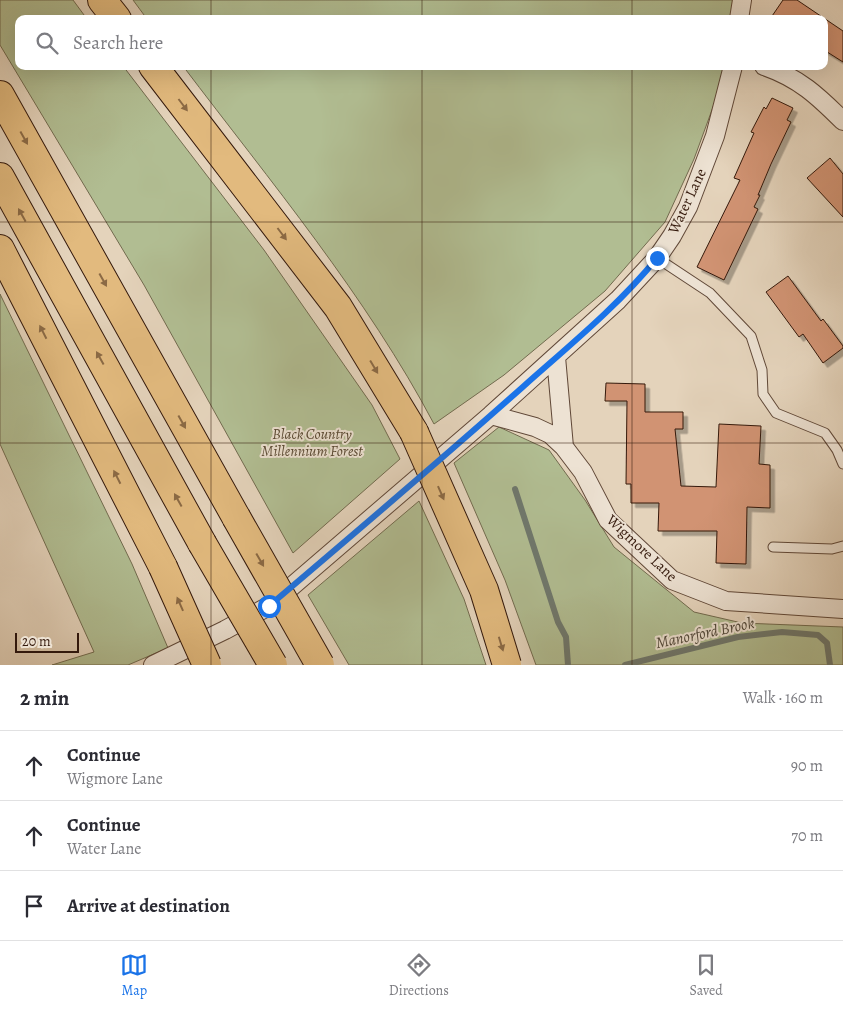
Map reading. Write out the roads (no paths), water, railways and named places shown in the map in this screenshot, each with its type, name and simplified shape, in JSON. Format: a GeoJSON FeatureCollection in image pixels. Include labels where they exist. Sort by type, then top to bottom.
{"type":"FeatureCollection","features":[{"type":"Feature","properties":{"kind":"highway"},"geometry":{"type":"LineString","coordinates":[[102,0],[114,15]]}},
{"type":"Feature","properties":{"kind":"highway"},"geometry":{"type":"LineString","coordinates":[[156,70],[338,307],[414,432],[484,590],[507,665]]}},
{"type":"Feature","properties":{"kind":"highway"},"geometry":{"type":"LineString","coordinates":[[0,95],[320,665]]}},
{"type":"Feature","properties":{"kind":"highway"},"geometry":{"type":"LineString","coordinates":[[0,177],[202,542],[273,665]]}},
{"type":"Feature","properties":{"kind":"highway"},"geometry":{"type":"LineString","coordinates":[[0,249],[163,567],[207,665]]}},
{"type":"Feature","properties":{"kind":"street"},"geometry":{"type":"LineString","coordinates":[[740,15],[742,0]]}},
{"type":"Feature","properties":{"kind":"street","name":"Water Lane"},"geometry":{"type":"LineString","coordinates":[[491,415],[618,300],[657,258],[688,207],[715,136],[731,70]]}},
{"type":"Feature","properties":{"kind":"street"},"geometry":{"type":"LineString","coordinates":[[774,70],[789,76],[816,94],[843,121]]}},
{"type":"Feature","properties":{"kind":"street"},"geometry":{"type":"LineString","coordinates":[[556,357],[564,447]]}},
{"type":"Feature","properties":{"kind":"street"},"geometry":{"type":"LineString","coordinates":[[153,665],[269,606],[491,415]]}},
{"type":"Feature","properties":{"kind":"street","name":"Wigmore Lane"},"geometry":{"type":"LineString","coordinates":[[491,415],[535,427],[550,434],[564,447],[583,472],[608,520],[672,580],[726,601],[843,609]]}},
{"type":"Feature","properties":{"kind":"lane"},"geometry":{"type":"LineString","coordinates":[[657,258],[710,293],[751,336],[762,370],[763,394],[776,413],[825,433],[837,450],[843,464]]}},
{"type":"Feature","properties":{"kind":"lane"},"geometry":{"type":"LineString","coordinates":[[774,547],[832,549],[843,546]]}},
{"type":"Feature","properties":{"kind":"waterway"},"geometry":{"type":"LineString","coordinates":[[515,489],[558,622],[566,637],[568,665]]}},
{"type":"Feature","properties":{"kind":"waterway","name":"Manorford Brook"},"geometry":{"type":"LineString","coordinates":[[625,665],[738,637],[782,632],[818,635],[827,643],[830,665]]}},
{"type":"Feature","properties":{"kind":"park label","name":"Black Country Millennium Forest"},"geometry":{"type":"Point","coordinates":[312,442]}}]}
